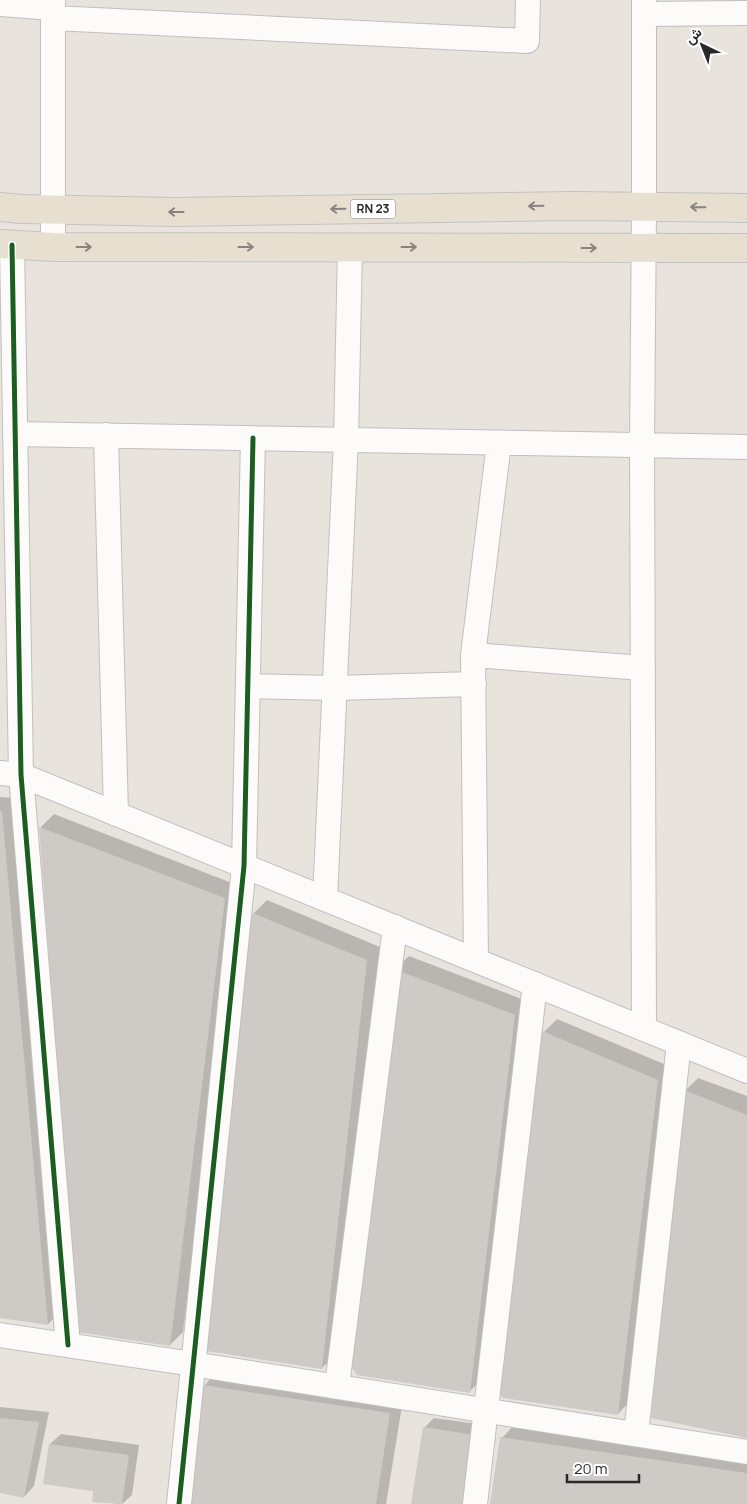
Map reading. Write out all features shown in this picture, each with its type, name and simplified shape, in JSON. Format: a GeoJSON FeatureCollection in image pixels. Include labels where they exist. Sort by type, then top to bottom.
{"type":"FeatureCollection","features":[{"type":"Feature","properties":{"kind":"main road","name":"RN 23"},"geometry":{"type":"LineString","coordinates":[[0,207],[175,212],[573,206],[747,208]]}},
{"type":"Feature","properties":{"kind":"main road"},"geometry":{"type":"LineString","coordinates":[[6,244],[53,247],[747,248]]}},
{"type":"Feature","properties":{"kind":"street"},"geometry":{"type":"LineString","coordinates":[[0,4],[527,41],[528,0]]}},
{"type":"Feature","properties":{"kind":"street"},"geometry":{"type":"LineString","coordinates":[[644,1029],[642,446],[644,7],[747,13]]}},
{"type":"Feature","properties":{"kind":"street"},"geometry":{"type":"LineString","coordinates":[[53,9],[53,247]]}},
{"type":"Feature","properties":{"kind":"street"},"geometry":{"type":"LineString","coordinates":[[6,244],[15,434],[10,774],[68,1345]]}},
{"type":"Feature","properties":{"kind":"street"},"geometry":{"type":"LineString","coordinates":[[325,899],[346,440],[350,247]]}},
{"type":"Feature","properties":{"kind":"street"},"geometry":{"type":"LineString","coordinates":[[15,434],[747,447]]}},
{"type":"Feature","properties":{"kind":"street"},"geometry":{"type":"LineString","coordinates":[[106,435],[116,814]]}},
{"type":"Feature","properties":{"kind":"street"},"geometry":{"type":"LineString","coordinates":[[180,1504],[244,866],[254,438]]}},
{"type":"Feature","properties":{"kind":"street"},"geometry":{"type":"LineString","coordinates":[[476,960],[474,655],[499,443]]}},
{"type":"Feature","properties":{"kind":"street"},"geometry":{"type":"LineString","coordinates":[[474,655],[643,668]]}},
{"type":"Feature","properties":{"kind":"street"},"geometry":{"type":"LineString","coordinates":[[248,686],[335,688],[474,684]]}},
{"type":"Feature","properties":{"kind":"street"},"geometry":{"type":"LineString","coordinates":[[10,774],[116,814],[747,1070]]}},
{"type":"Feature","properties":{"kind":"street"},"geometry":{"type":"LineString","coordinates":[[337,1386],[395,927]]}},
{"type":"Feature","properties":{"kind":"street"},"geometry":{"type":"LineString","coordinates":[[475,1504],[535,984]]}},
{"type":"Feature","properties":{"kind":"street"},"geometry":{"type":"LineString","coordinates":[[636,1434],[679,1043]]}},
{"type":"Feature","properties":{"kind":"street"},"geometry":{"type":"LineString","coordinates":[[0,1335],[337,1386],[747,1452]]}},
{"type":"Feature","properties":{"kind":"building"},"geometry":{"type":"Polygon","coordinates":[[[0,811],[2,811],[48,1325],[0,1318],[0,811]]]}},
{"type":"Feature","properties":{"kind":"building"},"geometry":{"type":"Polygon","coordinates":[[[39,827],[225,898],[170,1346],[77,1332],[39,827]]]}},
{"type":"Feature","properties":{"kind":"building"},"geometry":{"type":"Polygon","coordinates":[[[252,913],[367,960],[322,1369],[200,1350],[252,913]]]}},
{"type":"Feature","properties":{"kind":"building"},"geometry":{"type":"Polygon","coordinates":[[[394,969],[515,1015],[470,1393],[357,1375],[350,1365],[394,969]]]}},
{"type":"Feature","properties":{"kind":"building"},"geometry":{"type":"Polygon","coordinates":[[[542,1031],[658,1080],[618,1415],[503,1398],[497,1390],[542,1031]]]}},
{"type":"Feature","properties":{"kind":"building"},"geometry":{"type":"Polygon","coordinates":[[[684,1090],[747,1115],[747,1438],[651,1418],[684,1090]]]}},
{"type":"Feature","properties":{"kind":"building"},"geometry":{"type":"Polygon","coordinates":[[[203,1385],[390,1413],[376,1504],[184,1504],[203,1385]]]}},
{"type":"Feature","properties":{"kind":"building"},"geometry":{"type":"Polygon","coordinates":[[[0,1418],[39,1422],[24,1498],[0,1493],[0,1418]]]}},
{"type":"Feature","properties":{"kind":"building"},"geometry":{"type":"Polygon","coordinates":[[[423,1427],[475,1435],[464,1504],[411,1504],[423,1427]]]}},
{"type":"Feature","properties":{"kind":"building"},"geometry":{"type":"Polygon","coordinates":[[[500,1437],[747,1473],[747,1504],[490,1504],[500,1437]]]}},
{"type":"Feature","properties":{"kind":"building"},"geometry":{"type":"Polygon","coordinates":[[[49,1444],[129,1455],[122,1504],[92,1502],[93,1491],[43,1484],[49,1444]]]}},
{"type":"Feature","properties":{"kind":"cycle path"},"geometry":{"type":"LineString","coordinates":[[12,245],[21,775],[68,1345]]}},
{"type":"Feature","properties":{"kind":"cycle path"},"geometry":{"type":"LineString","coordinates":[[179,1504],[244,866],[253,438]]}}]}
